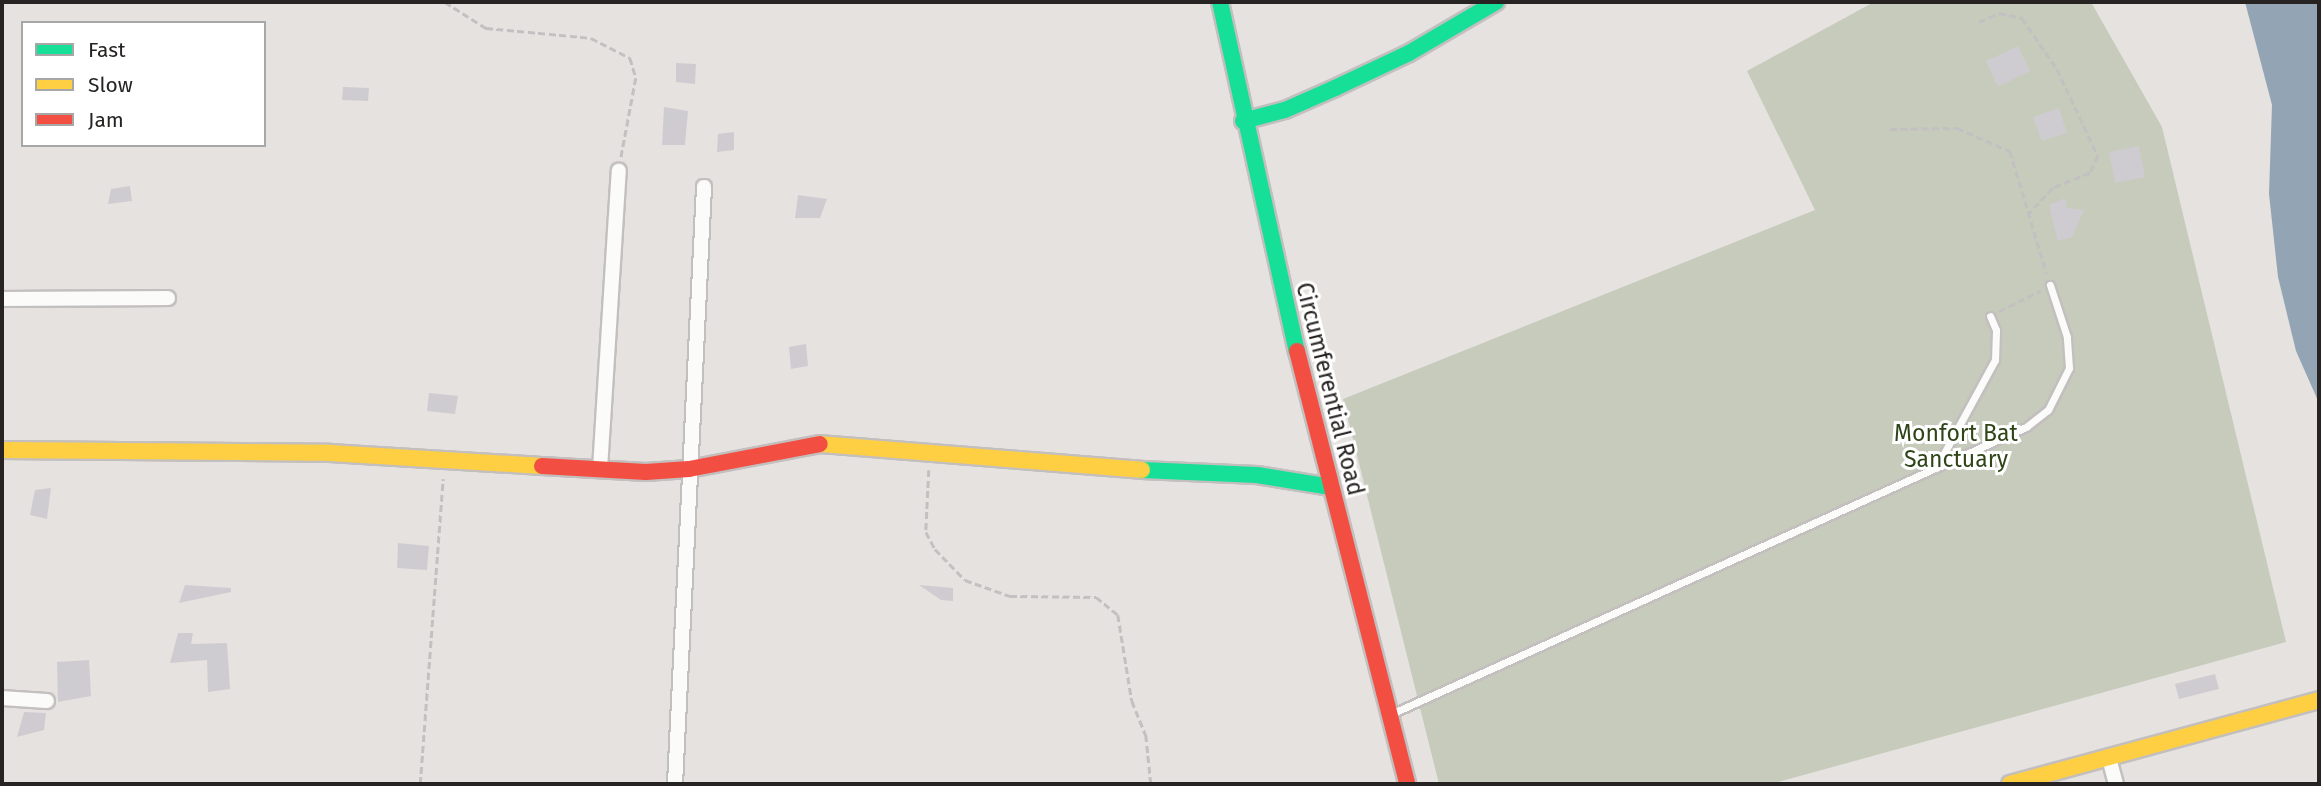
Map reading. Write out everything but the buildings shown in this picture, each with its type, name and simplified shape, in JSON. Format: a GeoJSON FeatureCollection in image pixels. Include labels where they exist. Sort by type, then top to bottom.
{"type":"FeatureCollection","features":[{"type":"Feature","properties":{"kind":"street","name":"Circumferential Road"},"geometry":{"type":"LineString","coordinates":[[1220,2],[1242,121],[1331,487],[1408,784]]}},
{"type":"Feature","properties":{"kind":"street"},"geometry":{"type":"LineString","coordinates":[[1242,121],[1285,110],[1348,83],[1496,2]]}},
{"type":"Feature","properties":{"kind":"street"},"geometry":{"type":"LineString","coordinates":[[600,469],[619,171]]}},
{"type":"Feature","properties":{"kind":"street"},"geometry":{"type":"LineString","coordinates":[[675,784],[704,187]]}},
{"type":"Feature","properties":{"kind":"street"},"geometry":{"type":"LineString","coordinates":[[2,299],[168,298]]}},
{"type":"Feature","properties":{"kind":"street"},"geometry":{"type":"LineString","coordinates":[[2,450],[330,453],[445,462],[600,469],[689,469],[819,442],[1096,468],[1256,475],[1331,487]]}},
{"type":"Feature","properties":{"kind":"street"},"geometry":{"type":"LineString","coordinates":[[2,698],[47,701]]}},
{"type":"Feature","properties":{"kind":"street"},"geometry":{"type":"LineString","coordinates":[[2010,784],[2319,701]]}},
{"type":"Feature","properties":{"kind":"street"},"geometry":{"type":"LineString","coordinates":[[2109,758],[2116,784]]}},
{"type":"Feature","properties":{"kind":"lane"},"geometry":{"type":"LineString","coordinates":[[1389,715],[2026,427],[2048,410],[2059,393],[2069,368],[2067,337],[2050,285]]}},
{"type":"Feature","properties":{"kind":"lane"},"geometry":{"type":"LineString","coordinates":[[1936,469],[1995,360],[1996,330],[1990,316]]}},
{"type":"Feature","properties":{"kind":"path"},"geometry":{"type":"LineString","coordinates":[[445,2],[486,28],[591,38],[630,58],[636,78],[619,171]]}},
{"type":"Feature","properties":{"kind":"path"},"geometry":{"type":"LineString","coordinates":[[1979,22],[1999,13],[2022,18],[2057,69],[2098,156],[2091,173],[2053,188],[2029,214]]}},
{"type":"Feature","properties":{"kind":"path"},"geometry":{"type":"LineString","coordinates":[[1890,129],[1957,128],[2003,145],[2017,166],[2050,285],[1990,316]]}},
{"type":"Feature","properties":{"kind":"path"},"geometry":{"type":"LineString","coordinates":[[929,453],[926,532],[934,549],[965,580],[1010,596],[1096,597],[1118,615],[1132,701],[1146,735],[1151,784]]}},
{"type":"Feature","properties":{"kind":"path"},"geometry":{"type":"LineString","coordinates":[[420,784],[445,462]]}},
{"type":"Feature","properties":{"kind":"green space","name":"Monfort Bat Sanctuary"},"geometry":{"type":"Polygon","coordinates":[[[1874,2],[2091,2],[2162,127],[2286,642],[1771,784],[1439,784],[1343,399],[1815,210],[1747,71],[1874,2]]]}},
{"type":"Feature","properties":{"kind":"water"},"geometry":{"type":"Polygon","coordinates":[[[2245,2],[2319,2],[2319,403],[2296,351],[2278,277],[2269,194],[2272,105],[2245,2]]]}},
{"type":"Feature","properties":{"kind":"traffic: fast"},"geometry":{"type":"LineString","coordinates":[[1220,2],[1297,351]]}},
{"type":"Feature","properties":{"kind":"traffic: fast"},"geometry":{"type":"LineString","coordinates":[[1243,121],[1285,110],[1335,88],[1409,53],[1496,2]]}},
{"type":"Feature","properties":{"kind":"traffic: fast"},"geometry":{"type":"LineString","coordinates":[[1142,470],[1257,475],[1331,487]]}},
{"type":"Feature","properties":{"kind":"traffic: slow"},"geometry":{"type":"LineString","coordinates":[[820,444],[1142,470]]}},
{"type":"Feature","properties":{"kind":"traffic: slow"},"geometry":{"type":"LineString","coordinates":[[2,450],[330,453],[542,466]]}},
{"type":"Feature","properties":{"kind":"traffic: slow"},"geometry":{"type":"LineString","coordinates":[[2010,784],[2319,700]]}},
{"type":"Feature","properties":{"kind":"traffic: jam"},"geometry":{"type":"LineString","coordinates":[[1297,351],[1407,784]]}},
{"type":"Feature","properties":{"kind":"traffic: jam"},"geometry":{"type":"LineString","coordinates":[[542,466],[646,472],[689,469],[820,444]]}}]}
